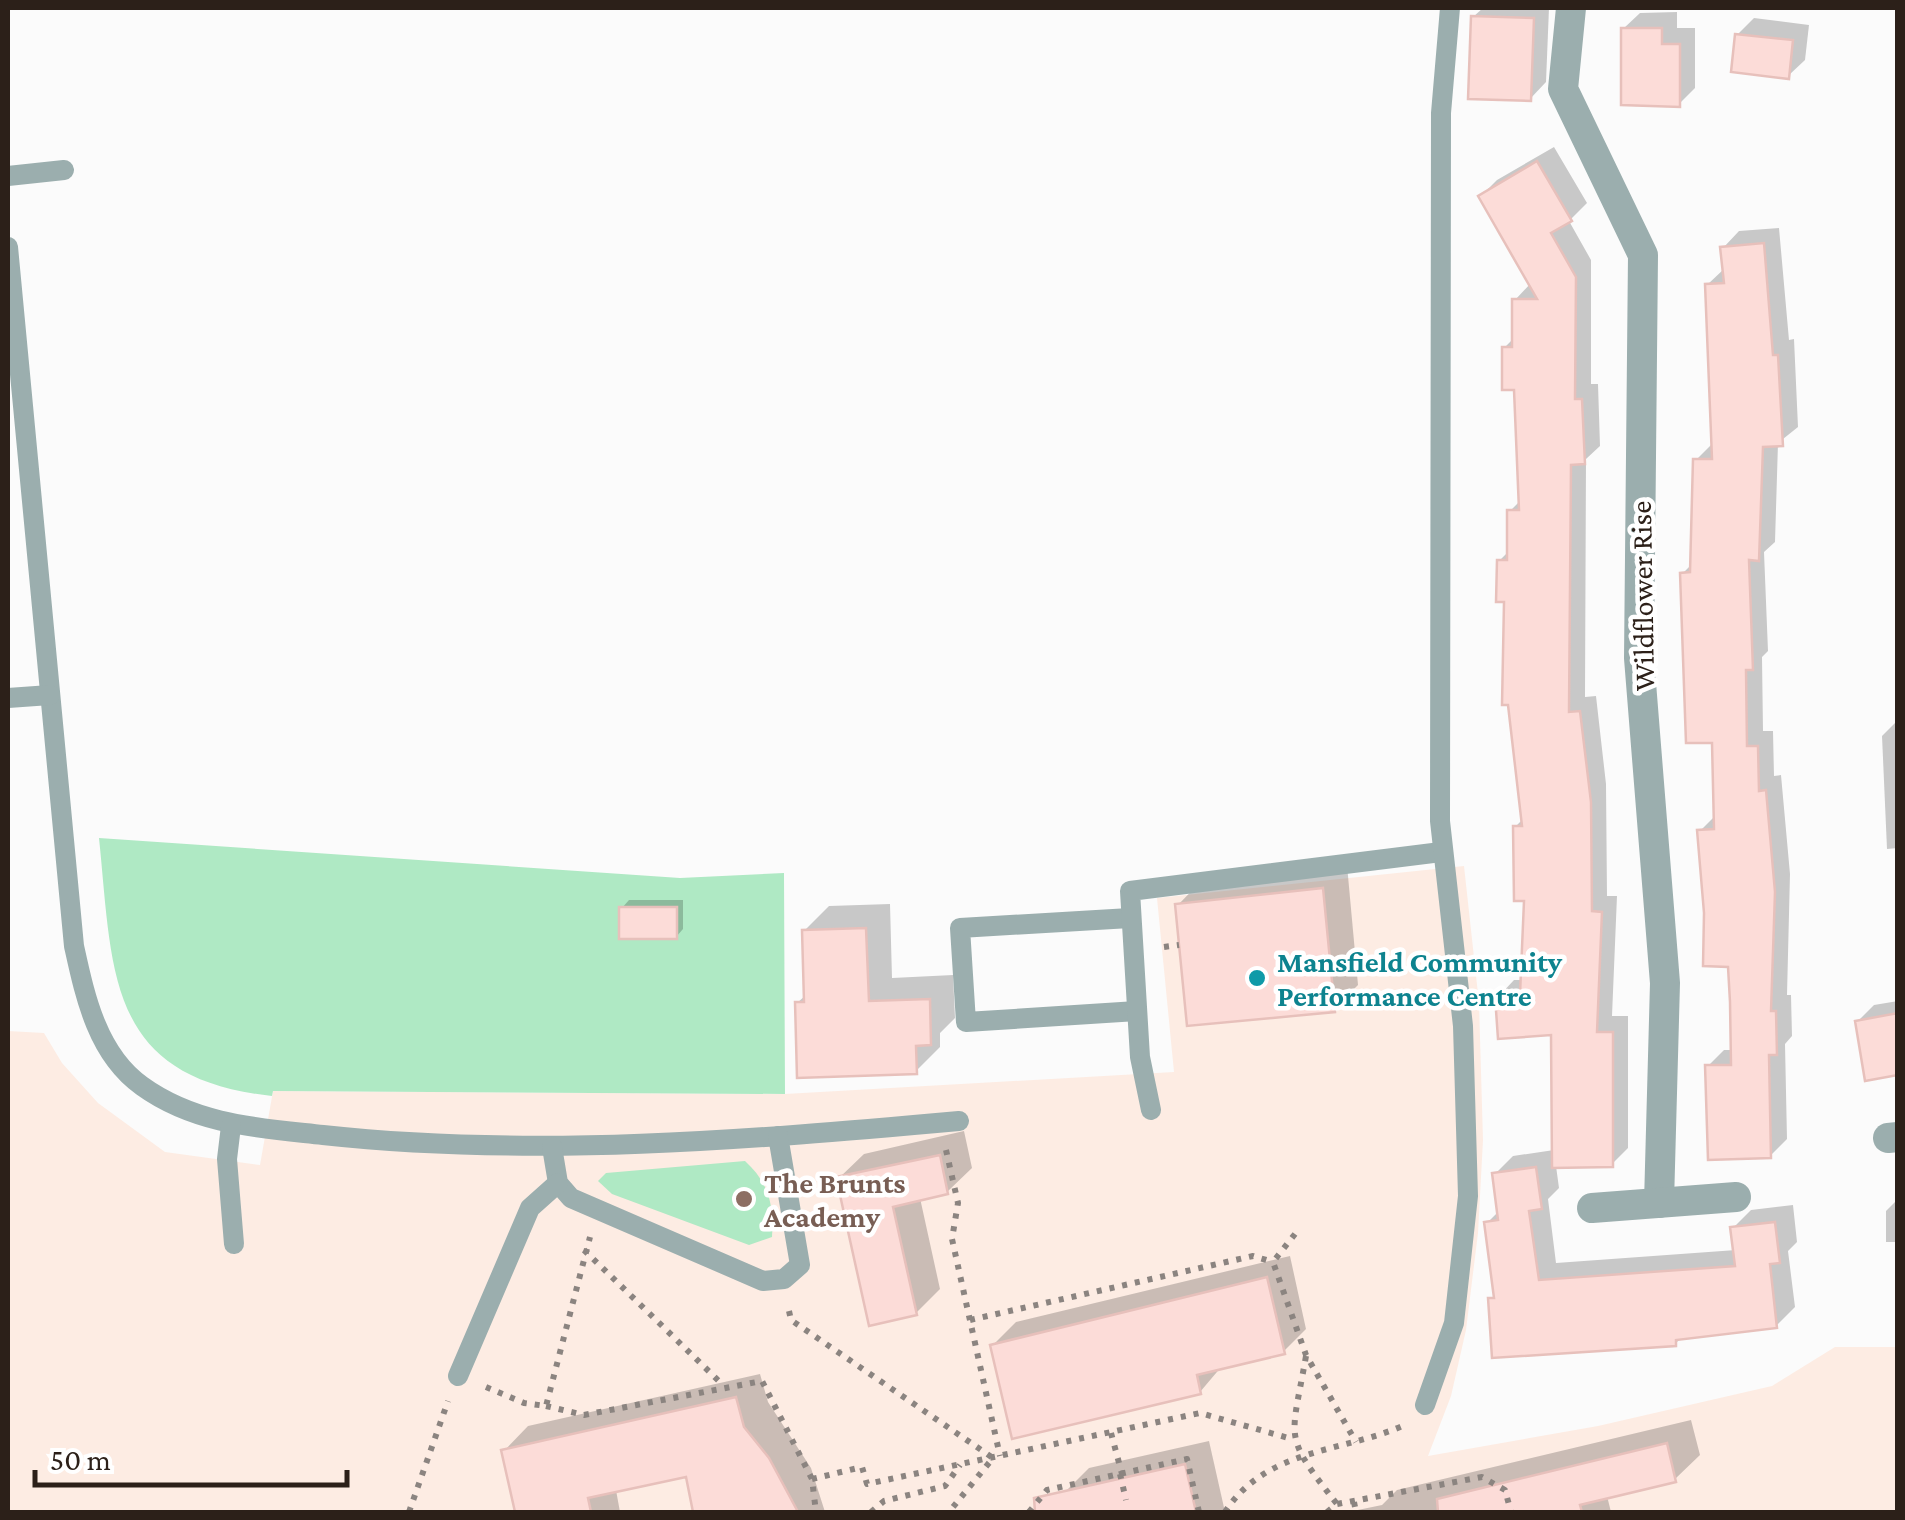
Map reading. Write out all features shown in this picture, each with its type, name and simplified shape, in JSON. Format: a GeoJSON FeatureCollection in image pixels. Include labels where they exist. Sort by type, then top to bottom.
{"type":"FeatureCollection","features":[{"type":"Feature","properties":{"kind":"street","name":"Wildflower Rise"},"geometry":{"type":"LineString","coordinates":[[1571,8],[1563,89],[1643,255],[1640,658],[1665,983],[1659,1203]]}},
{"type":"Feature","properties":{"kind":"street"},"geometry":{"type":"LineString","coordinates":[[1592,1208],[1736,1196]]}},
{"type":"Feature","properties":{"kind":"lane"},"geometry":{"type":"LineString","coordinates":[[1424,1405],[1454,1323],[1468,1196],[1463,1026],[1441,852],[1441,113],[1450,8]]}},
{"type":"Feature","properties":{"kind":"lane"},"geometry":{"type":"LineString","coordinates":[[8,176],[64,170]]}},
{"type":"Feature","properties":{"kind":"lane"},"geometry":{"type":"LineString","coordinates":[[8,247],[74,946],[89,1011],[108,1048],[140,1085],[187,1110],[232,1126],[390,1142],[552,1147],[778,1136],[949,1122]]}},
{"type":"Feature","properties":{"kind":"lane"},"geometry":{"type":"LineString","coordinates":[[8,698],[50,696]]}},
{"type":"Feature","properties":{"kind":"lane"},"geometry":{"type":"LineString","coordinates":[[1151,1110],[1137,1012],[1130,892],[1441,852]]}},
{"type":"Feature","properties":{"kind":"lane"},"geometry":{"type":"LineString","coordinates":[[1130,918],[960,928],[966,1022],[1137,1012]]}},
{"type":"Feature","properties":{"kind":"lane"},"geometry":{"type":"LineString","coordinates":[[232,1126],[226,1160],[234,1244]]}},
{"type":"Feature","properties":{"kind":"lane"},"geometry":{"type":"LineString","coordinates":[[552,1147],[558,1183],[571,1198],[763,1281],[784,1279],[800,1264],[778,1136]]}},
{"type":"Feature","properties":{"kind":"lane"},"geometry":{"type":"LineString","coordinates":[[458,1376],[530,1208],[558,1183]]}},
{"type":"Feature","properties":{"kind":"path"},"geometry":{"type":"LineString","coordinates":[[1162,947],[1179,945]]}},
{"type":"Feature","properties":{"kind":"path"},"geometry":{"type":"LineString","coordinates":[[949,1122],[958,1203],[952,1240],[996,1457]]}},
{"type":"Feature","properties":{"kind":"path"},"geometry":{"type":"LineString","coordinates":[[546,1406],[584,1250],[593,1232]]}},
{"type":"Feature","properties":{"kind":"path"},"geometry":{"type":"LineString","coordinates":[[1273,1262],[1295,1234]]}},
{"type":"Feature","properties":{"kind":"path"},"geometry":{"type":"LineString","coordinates":[[584,1250],[724,1386]]}},
{"type":"Feature","properties":{"kind":"path"},"geometry":{"type":"LineString","coordinates":[[970,1320],[1253,1256],[1273,1262]]}},
{"type":"Feature","properties":{"kind":"path"},"geometry":{"type":"LineString","coordinates":[[1273,1262],[1306,1355],[1356,1442]]}},
{"type":"Feature","properties":{"kind":"path"},"geometry":{"type":"LineString","coordinates":[[789,1310],[791,1320],[996,1457]]}},
{"type":"Feature","properties":{"kind":"path"},"geometry":{"type":"LineString","coordinates":[[1306,1355],[1292,1439],[1298,1454],[1337,1504]]}},
{"type":"Feature","properties":{"kind":"path"},"geometry":{"type":"LineString","coordinates":[[408,1512],[458,1376],[524,1403],[584,1415],[762,1380],[812,1479],[816,1512]]}},
{"type":"Feature","properties":{"kind":"path"},"geometry":{"type":"LineString","coordinates":[[1225,1512],[1237,1494],[1298,1454],[1406,1426],[1424,1405]]}},
{"type":"Feature","properties":{"kind":"path"},"geometry":{"type":"LineString","coordinates":[[812,1479],[862,1467],[867,1484],[1200,1413],[1292,1439]]}},
{"type":"Feature","properties":{"kind":"path"},"geometry":{"type":"LineString","coordinates":[[1110,1434],[1126,1500]]}},
{"type":"Feature","properties":{"kind":"path"},"geometry":{"type":"LineString","coordinates":[[949,1512],[996,1457]]}},
{"type":"Feature","properties":{"kind":"path"},"geometry":{"type":"LineString","coordinates":[[1029,1512],[1047,1490],[1187,1459],[1199,1512]]}},
{"type":"Feature","properties":{"kind":"path"},"geometry":{"type":"LineString","coordinates":[[871,1512],[884,1501],[945,1486],[961,1464]]}},
{"type":"Feature","properties":{"kind":"path"},"geometry":{"type":"LineString","coordinates":[[1327,1512],[1337,1504],[1482,1476],[1506,1490],[1511,1512]]}},
{"type":"Feature","properties":{"kind":"path"},"geometry":{"type":"LineString","coordinates":[[1354,1502],[1356,1512]]}},
{"type":"Feature","properties":{"kind":"shaded area","name":"The Brunts Academy"},"geometry":{"type":"Polygon","coordinates":[[[1464,866],[1479,1003],[1483,1140],[1478,1233],[1466,1330],[1451,1396],[1428,1456],[1598,1426],[1772,1386],[1835,1347],[1897,1347],[1897,1512],[8,1512],[8,1031],[44,1033],[62,1063],[98,1103],[165,1152],[260,1165],[273,1091],[785,1094],[1174,1072],[1157,898],[1464,866]]]}},
{"type":"Feature","properties":{"kind":"green space"},"geometry":{"type":"Polygon","coordinates":[[[99,838],[680,878],[784,873],[785,1094],[273,1091],[272,1096],[217,1085],[177,1067],[148,1042],[128,1011],[116,975],[99,838]]]}},
{"type":"Feature","properties":{"kind":"green space"},"geometry":{"type":"Polygon","coordinates":[[[745,1161],[765,1186],[772,1215],[772,1237],[749,1245],[612,1194],[598,1181],[606,1173],[745,1161]]]}},
{"type":"Feature","properties":{"kind":"building"},"geometry":{"type":"Polygon","coordinates":[[[1471,16],[1534,18],[1531,101],[1468,99],[1471,16]]]}},
{"type":"Feature","properties":{"kind":"building"},"geometry":{"type":"Polygon","coordinates":[[[1621,28],[1662,28],[1662,44],[1680,44],[1680,107],[1621,105],[1621,28]]]}},
{"type":"Feature","properties":{"kind":"building"},"geometry":{"type":"Polygon","coordinates":[[[1735,34],[1793,40],[1789,79],[1731,72],[1735,34]]]}},
{"type":"Feature","properties":{"kind":"building"},"geometry":{"type":"Polygon","coordinates":[[[1537,161],[1572,221],[1551,233],[1576,277],[1575,399],[1582,399],[1585,464],[1571,465],[1569,712],[1580,711],[1591,802],[1592,911],[1602,912],[1597,1032],[1613,1032],[1613,1167],[1552,1168],[1551,1035],[1498,1039],[1495,996],[1520,994],[1524,901],[1514,901],[1513,826],[1522,826],[1508,705],[1502,705],[1504,602],[1496,602],[1497,560],[1507,560],[1507,510],[1519,510],[1514,390],[1502,390],[1502,347],[1512,347],[1512,299],[1537,299],[1478,196],[1537,161]]]}},
{"type":"Feature","properties":{"kind":"building"},"geometry":{"type":"Polygon","coordinates":[[[1764,243],[1773,355],[1778,355],[1783,446],[1763,447],[1759,561],[1749,560],[1753,670],[1746,670],[1747,746],[1758,746],[1759,791],[1766,790],[1775,892],[1771,1011],[1776,1011],[1777,1055],[1769,1055],[1771,1158],[1708,1160],[1705,1065],[1731,1065],[1730,1002],[1728,967],[1703,966],[1704,913],[1697,830],[1714,829],[1712,743],[1686,743],[1680,573],[1690,572],[1693,459],[1712,459],[1705,284],[1724,283],[1720,247],[1764,243]]]}},
{"type":"Feature","properties":{"kind":"building","name":"Mansfield Community Performance Centre"},"geometry":{"type":"Polygon","coordinates":[[[1323,888],[1335,1012],[1187,1026],[1175,904],[1323,888]]]}},
{"type":"Feature","properties":{"kind":"building"},"geometry":{"type":"Polygon","coordinates":[[[619,907],[677,907],[677,939],[619,939],[619,907]]]}},
{"type":"Feature","properties":{"kind":"building"},"geometry":{"type":"Polygon","coordinates":[[[866,928],[869,1001],[930,999],[931,1045],[916,1046],[917,1074],[797,1078],[795,1002],[804,1002],[802,930],[866,928]]]}},
{"type":"Feature","properties":{"kind":"building"},"geometry":{"type":"Polygon","coordinates":[[[1898,1013],[1898,1075],[1865,1081],[1855,1021],[1898,1013]]]}},
{"type":"Feature","properties":{"kind":"building"},"geometry":{"type":"Polygon","coordinates":[[[940,1155],[948,1194],[893,1207],[917,1315],[869,1326],[836,1177],[940,1155]]]}},
{"type":"Feature","properties":{"kind":"building"},"geometry":{"type":"Polygon","coordinates":[[[1536,1167],[1542,1209],[1529,1211],[1539,1280],[1735,1266],[1730,1227],[1775,1222],[1780,1263],[1770,1264],[1777,1328],[1676,1340],[1676,1346],[1492,1358],[1488,1298],[1494,1298],[1484,1222],[1498,1220],[1492,1173],[1536,1167]]]}},
{"type":"Feature","properties":{"kind":"building"},"geometry":{"type":"Polygon","coordinates":[[[1267,1277],[1285,1354],[1197,1375],[1201,1394],[1012,1439],[990,1345],[1267,1277]]]}},
{"type":"Feature","properties":{"kind":"building"},"geometry":{"type":"Polygon","coordinates":[[[736,1397],[744,1427],[769,1458],[798,1512],[693,1512],[686,1477],[588,1498],[591,1512],[515,1512],[501,1450],[736,1397]]]}},
{"type":"Feature","properties":{"kind":"building"},"geometry":{"type":"Polygon","coordinates":[[[1667,1443],[1676,1482],[1580,1505],[1582,1512],[1438,1512],[1437,1499],[1667,1443]]]}},
{"type":"Feature","properties":{"kind":"building"},"geometry":{"type":"Polygon","coordinates":[[[1185,1464],[1196,1512],[1035,1512],[1034,1498],[1185,1464]]]}},
{"type":"Feature","properties":{"kind":"place","name":"Mansfield Community Performance Centre"},"geometry":{"type":"Point","coordinates":[1257,978]}},
{"type":"Feature","properties":{"kind":"place","name":"The Brunts Academy"},"geometry":{"type":"Point","coordinates":[744,1199]}}]}
